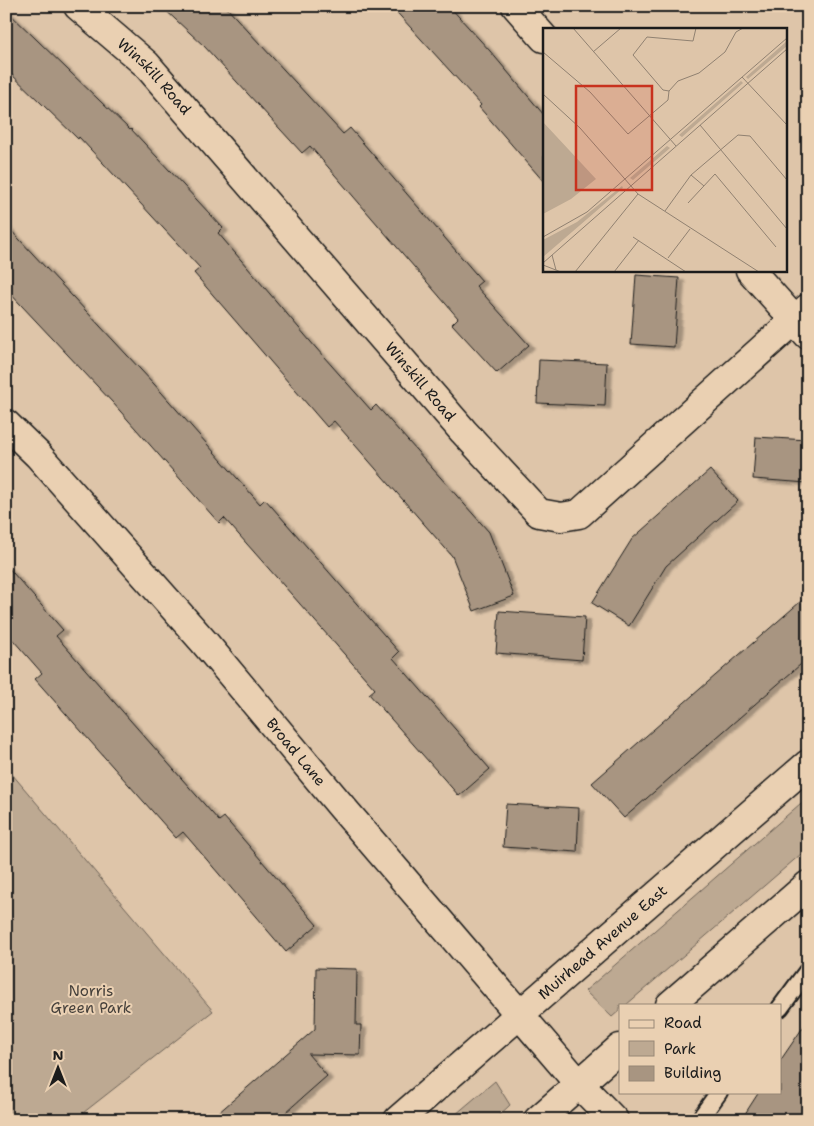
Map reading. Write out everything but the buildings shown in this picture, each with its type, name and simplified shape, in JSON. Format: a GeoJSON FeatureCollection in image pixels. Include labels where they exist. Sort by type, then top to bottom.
{"type":"FeatureCollection","features":[{"type":"Feature","properties":{"kind":"street","name":"Winskill Road"},"geometry":{"type":"LineString","coordinates":[[78,6],[146,64],[463,431],[539,514],[561,517],[579,514],[803,321]]}},
{"type":"Feature","properties":{"kind":"street"},"geometry":{"type":"LineString","coordinates":[[516,6],[543,37]]}},
{"type":"Feature","properties":{"kind":"street"},"geometry":{"type":"LineString","coordinates":[[751,271],[803,321]]}},
{"type":"Feature","properties":{"kind":"street","name":"Broad Lane"},"geometry":{"type":"LineString","coordinates":[[6,424],[38,456],[204,642],[579,1084],[614,1120]]}},
{"type":"Feature","properties":{"kind":"street","name":"Muirhead Avenue East"},"geometry":{"type":"LineString","coordinates":[[398,1120],[808,764]]}},
{"type":"Feature","properties":{"kind":"street"},"geometry":{"type":"LineString","coordinates":[[671,1004],[808,885]]}},
{"type":"Feature","properties":{"kind":"street"},"geometry":{"type":"LineString","coordinates":[[538,1120],[619,1049]]}},
{"type":"Feature","properties":{"kind":"lane"},"geometry":{"type":"LineString","coordinates":[[782,1005],[808,970]]}},
{"type":"Feature","properties":{"kind":"lane"},"geometry":{"type":"LineString","coordinates":[[699,1120],[718,1094]]}},
{"type":"Feature","properties":{"kind":"green space","name":"Norris Green Park"},"geometry":{"type":"Polygon","coordinates":[[[6,767],[213,1011],[74,1120],[6,1120],[6,767]]]}},
{"type":"Feature","properties":{"kind":"green space"},"geometry":{"type":"Polygon","coordinates":[[[808,797],[808,848],[627,1004],[619,1004],[619,1011],[612,1017],[585,991],[808,797]]]}},
{"type":"Feature","properties":{"kind":"green space"},"geometry":{"type":"Polygon","coordinates":[[[495,1081],[510,1105],[494,1120],[449,1120],[495,1081]]]}}]}
